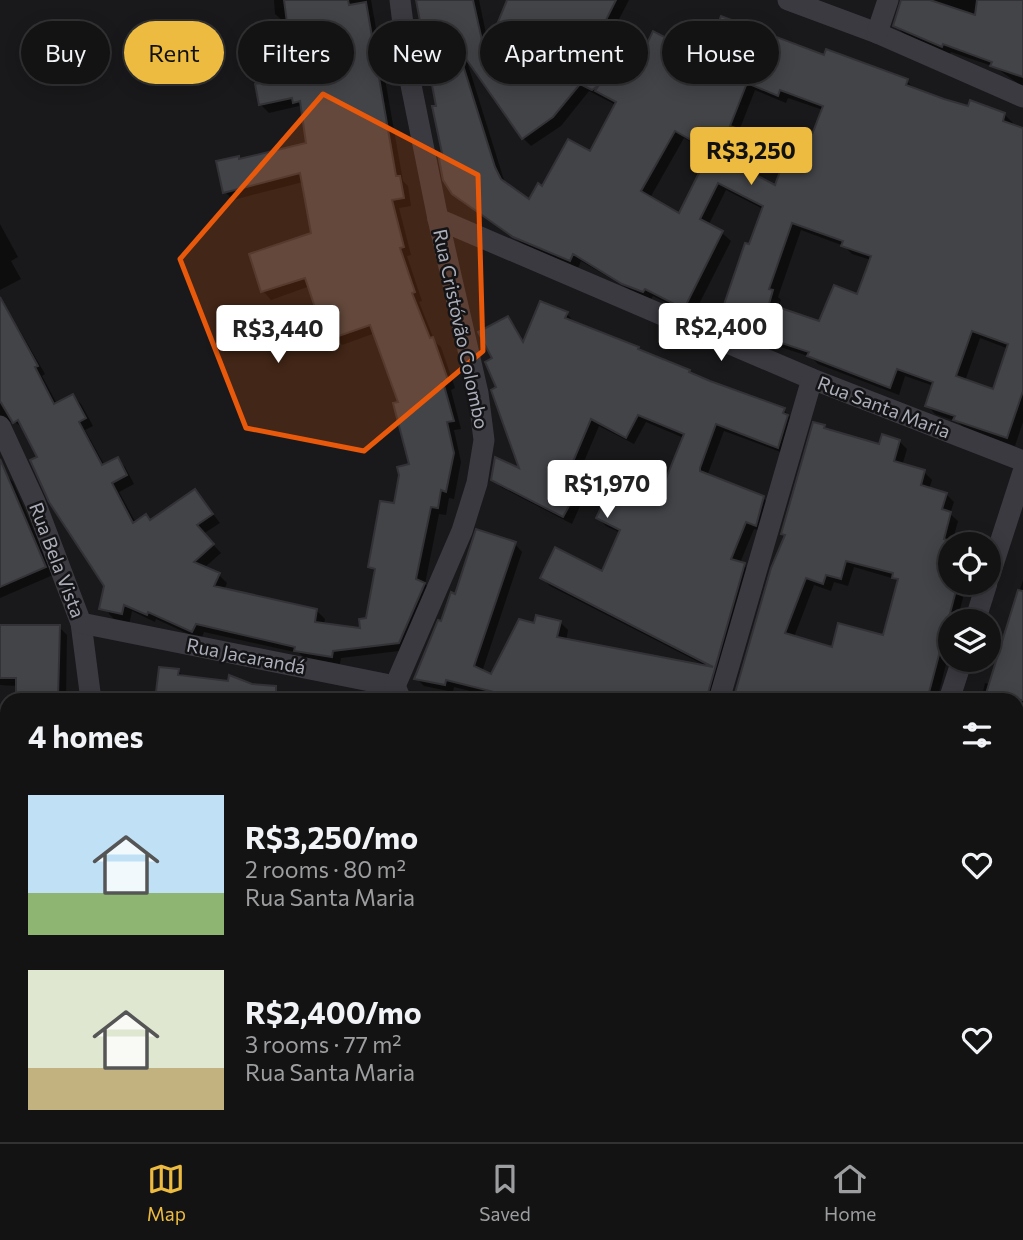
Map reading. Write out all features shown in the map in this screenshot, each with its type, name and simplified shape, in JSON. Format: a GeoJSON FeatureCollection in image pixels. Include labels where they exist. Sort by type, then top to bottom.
{"type":"FeatureCollection","features":[{"type":"Feature","properties":{"kind":"street","name":"Rua Cristóvão Colombo"},"geometry":{"type":"LineString","coordinates":[[398,693],[462,531],[477,483],[484,440],[466,332],[438,219],[410,80],[400,0]]}},
{"type":"Feature","properties":{"kind":"street"},"geometry":{"type":"LineString","coordinates":[[788,0],[877,33],[1023,97]]}},
{"type":"Feature","properties":{"kind":"street"},"geometry":{"type":"LineString","coordinates":[[877,33],[888,0]]}},
{"type":"Feature","properties":{"kind":"street","name":"Rua Santa Maria"},"geometry":{"type":"LineString","coordinates":[[438,219],[812,379],[1023,461]]}},
{"type":"Feature","properties":{"kind":"street"},"geometry":{"type":"LineString","coordinates":[[721,693],[812,379]]}},
{"type":"Feature","properties":{"kind":"street","name":"Rua Bela Vista"},"geometry":{"type":"LineString","coordinates":[[0,426],[35,502],[81,623],[90,693]]}},
{"type":"Feature","properties":{"kind":"street"},"geometry":{"type":"LineString","coordinates":[[1001,540],[1023,472]]}},
{"type":"Feature","properties":{"kind":"street","name":"Rua Jacarandá"},"geometry":{"type":"LineString","coordinates":[[81,623],[398,693]]}},
{"type":"Feature","properties":{"kind":"street"},"geometry":{"type":"LineString","coordinates":[[951,693],[958,672]]}},
{"type":"Feature","properties":{"kind":"highlighted area"},"geometry":{"type":"Polygon","coordinates":[[[323,94],[478,175],[483,351],[364,451],[246,428],[180,259],[323,94]]]}},
{"type":"Feature","properties":{"kind":"building"},"geometry":{"type":"Polygon","coordinates":[[[284,0],[348,0],[349,5],[366,2],[369,21],[368,84],[380,84],[396,176],[400,176],[404,198],[392,200],[404,247],[400,248],[415,292],[412,293],[430,338],[433,337],[448,380],[443,382],[454,421],[447,422],[454,453],[446,492],[441,490],[438,508],[431,507],[416,579],[425,583],[399,643],[333,651],[332,657],[294,651],[295,647],[196,624],[192,632],[148,612],[147,615],[124,605],[122,614],[99,609],[104,586],[49,502],[30,460],[37,457],[18,420],[13,423],[0,401],[0,297],[38,366],[35,367],[54,404],[73,394],[86,418],[79,422],[102,465],[118,457],[127,475],[112,483],[133,523],[146,514],[150,520],[195,489],[213,514],[197,525],[214,544],[194,562],[220,573],[214,586],[317,609],[315,622],[360,628],[359,619],[366,618],[375,569],[368,567],[380,501],[394,503],[399,475],[397,467],[409,464],[393,403],[398,402],[370,325],[333,338],[326,317],[319,319],[305,278],[261,292],[249,254],[311,233],[300,173],[223,193],[216,161],[239,156],[239,159],[306,143],[300,101],[293,103],[292,98],[259,105],[255,84],[354,84],[354,21],[287,21],[284,0]]]}},
{"type":"Feature","properties":{"kind":"building"},"geometry":{"type":"Polygon","coordinates":[[[416,0],[473,0],[480,32],[480,79],[466,59],[466,21],[420,21],[416,0]]]}},
{"type":"Feature","properties":{"kind":"building"},"geometry":{"type":"Polygon","coordinates":[[[507,0],[616,0],[606,21],[498,21],[507,0]]]}},
{"type":"Feature","properties":{"kind":"building"},"geometry":{"type":"Polygon","coordinates":[[[901,0],[930,0],[975,15],[977,0],[1023,0],[1023,77],[990,66],[992,62],[943,44],[942,47],[893,26],[901,0]]]}},
{"type":"Feature","properties":{"kind":"building"},"geometry":{"type":"Polygon","coordinates":[[[721,16],[734,21],[719,21],[721,16]]]}},
{"type":"Feature","properties":{"kind":"building"},"geometry":{"type":"Polygon","coordinates":[[[653,31],[662,36],[662,84],[747,84],[730,126],[746,132],[733,163],[775,185],[790,144],[806,150],[823,106],[780,90],[778,96],[749,84],[779,84],[779,38],[824,55],[826,49],[908,79],[906,85],[944,99],[968,106],[970,100],[1005,113],[1003,121],[1023,128],[1023,391],[1007,438],[953,420],[955,416],[925,406],[933,382],[897,369],[890,388],[807,356],[809,352],[718,322],[745,243],[749,244],[763,206],[718,183],[700,219],[723,231],[684,309],[645,289],[643,292],[622,284],[573,254],[570,261],[513,237],[452,194],[443,180],[438,154],[442,153],[432,106],[436,106],[432,84],[466,84],[466,75],[501,179],[529,199],[538,183],[542,186],[568,139],[590,151],[616,102],[595,91],[599,85],[592,90],[580,84],[648,84],[648,41],[653,31]],[[675,131],[641,191],[679,213],[710,151],[675,131]],[[792,223],[769,289],[773,290],[769,304],[819,321],[834,285],[857,294],[871,256],[841,246],[843,241],[792,223]],[[972,331],[956,376],[993,389],[1008,344],[972,331]]]}},
{"type":"Feature","properties":{"kind":"building"},"geometry":{"type":"Polygon","coordinates":[[[484,84],[580,84],[553,117],[522,139],[484,84]]]}},
{"type":"Feature","properties":{"kind":"building"},"geometry":{"type":"Polygon","coordinates":[[[540,301],[568,312],[565,318],[639,347],[638,349],[710,381],[785,408],[783,413],[788,415],[778,448],[716,424],[700,468],[700,471],[764,496],[756,526],[746,522],[731,559],[745,563],[708,693],[498,693],[446,680],[445,685],[414,679],[438,620],[441,621],[451,592],[455,594],[476,529],[516,542],[474,666],[491,674],[519,619],[534,623],[536,615],[561,621],[557,637],[713,667],[540,578],[555,547],[602,571],[620,530],[596,518],[623,461],[665,481],[684,434],[638,415],[626,438],[591,419],[561,490],[574,497],[563,517],[491,480],[495,457],[519,468],[491,390],[496,387],[485,362],[492,358],[478,332],[508,316],[523,342],[540,301]]]}},
{"type":"Feature","properties":{"kind":"building"},"geometry":{"type":"Polygon","coordinates":[[[813,422],[825,425],[824,428],[879,444],[882,434],[900,440],[894,461],[925,470],[921,485],[947,493],[942,509],[951,512],[946,532],[938,532],[938,595],[955,595],[951,609],[938,609],[938,658],[929,693],[735,693],[771,568],[785,535],[781,534],[813,422]],[[846,561],[841,579],[826,575],[823,584],[806,578],[785,633],[832,647],[838,623],[883,635],[898,579],[892,578],[893,573],[846,561]]]}},
{"type":"Feature","properties":{"kind":"building"},"geometry":{"type":"Polygon","coordinates":[[[0,459],[46,567],[0,587],[0,459]]]}},
{"type":"Feature","properties":{"kind":"building"},"geometry":{"type":"Polygon","coordinates":[[[1018,590],[1023,591],[1023,693],[986,693],[993,672],[1001,672],[1001,645],[1018,590]]]}},
{"type":"Feature","properties":{"kind":"building"},"geometry":{"type":"Polygon","coordinates":[[[0,625],[60,625],[58,693],[16,693],[16,678],[0,678],[0,625]]]}},
{"type":"Feature","properties":{"kind":"building"},"geometry":{"type":"Polygon","coordinates":[[[159,667],[179,669],[178,675],[228,681],[229,675],[252,684],[276,686],[276,693],[156,693],[159,667]]]}}]}
